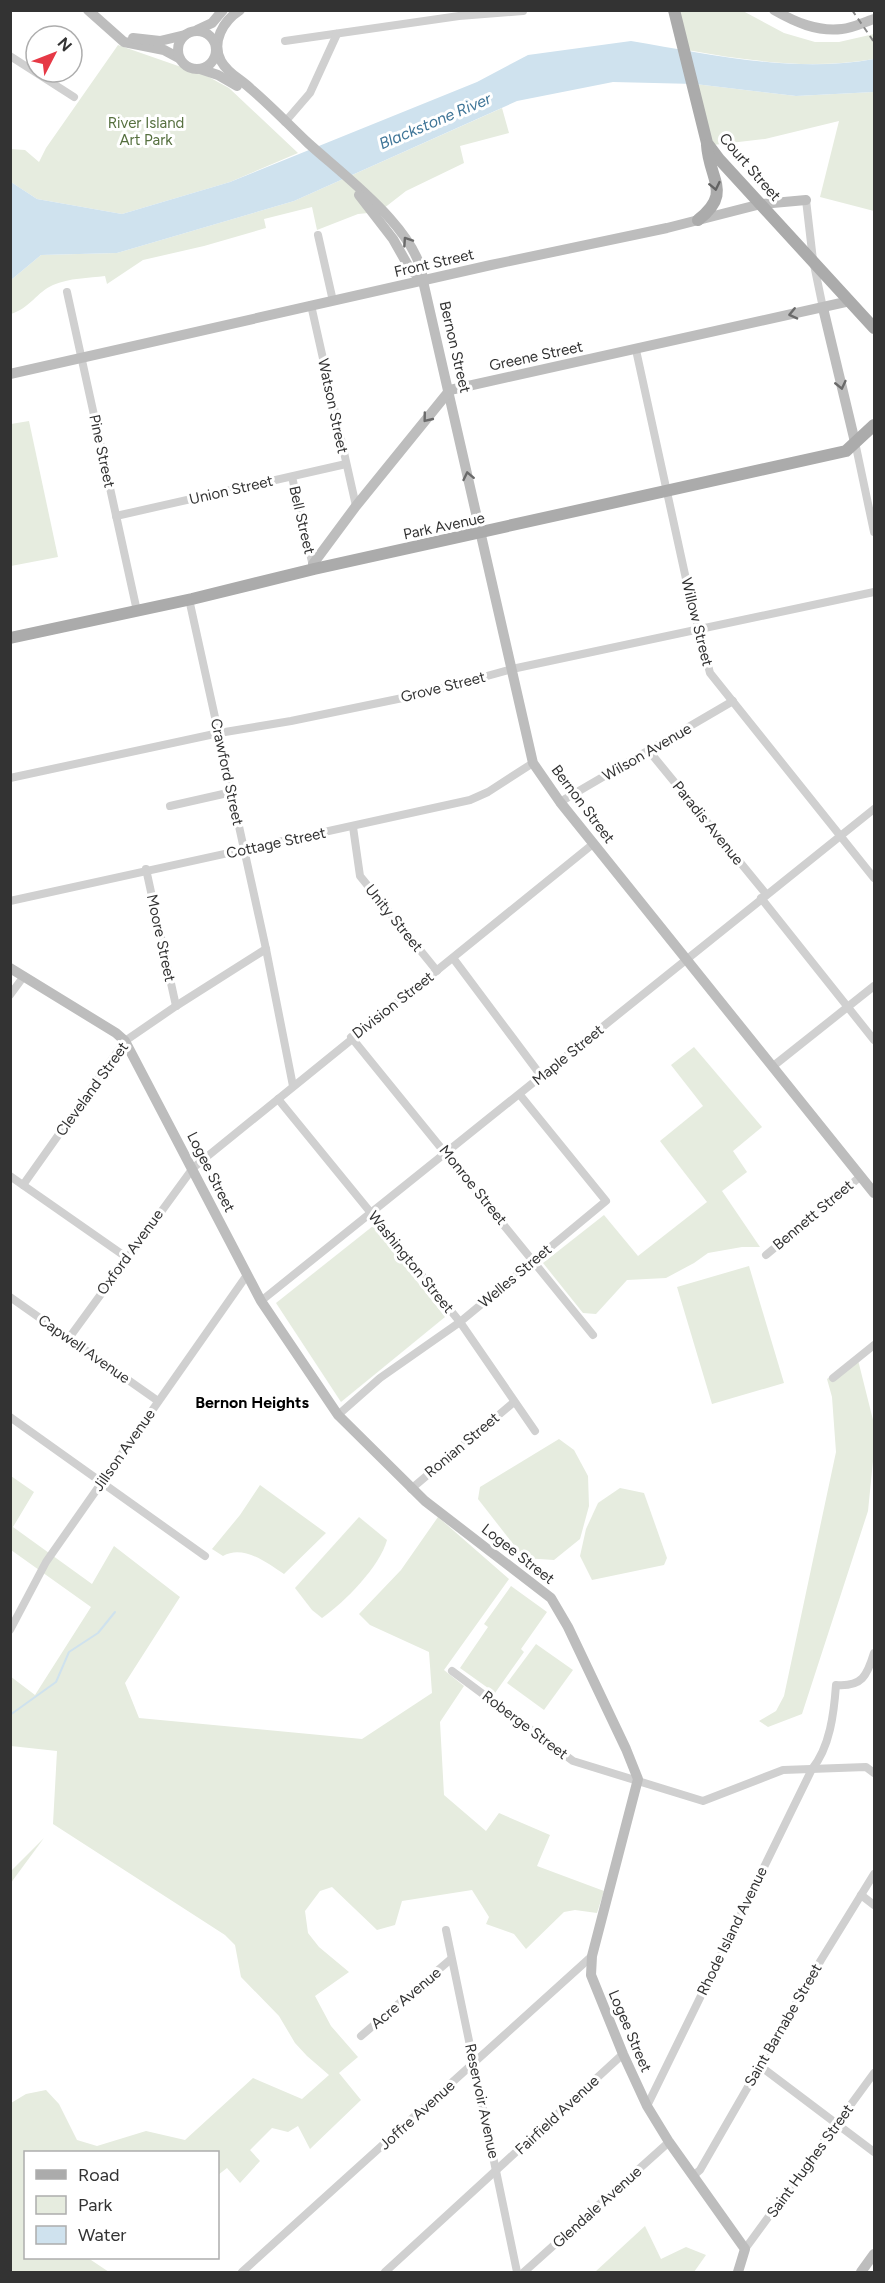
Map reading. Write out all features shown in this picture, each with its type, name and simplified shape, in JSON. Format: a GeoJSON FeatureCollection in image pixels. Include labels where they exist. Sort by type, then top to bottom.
{"type":"FeatureCollection","features":[{"type":"Feature","properties":{"kind":"main road","name":"Court Street"},"geometry":{"type":"LineString","coordinates":[[674,10],[706,141],[874,328]]}},
{"type":"Feature","properties":{"kind":"main road"},"geometry":{"type":"LineString","coordinates":[[698,220],[708,213],[717,200],[718,192],[706,141]]}},
{"type":"Feature","properties":{"kind":"main road","name":"Park Avenue"},"geometry":{"type":"LineString","coordinates":[[10,638],[189,600],[313,567],[481,533],[846,451],[874,425]]}},
{"type":"Feature","properties":{"kind":"street"},"geometry":{"type":"LineString","coordinates":[[88,10],[124,42],[164,50],[179,57],[187,67],[200,69],[212,63],[224,26],[240,10]]}},
{"type":"Feature","properties":{"kind":"street"},"geometry":{"type":"LineString","coordinates":[[115,34],[160,41],[184,35],[212,23],[223,10]]}},
{"type":"Feature","properties":{"kind":"street"},"geometry":{"type":"LineString","coordinates":[[774,10],[809,27],[824,29],[874,25]]}},
{"type":"Feature","properties":{"kind":"street"},"geometry":{"type":"LineString","coordinates":[[285,41],[459,16],[523,11]]}},
{"type":"Feature","properties":{"kind":"street"},"geometry":{"type":"LineString","coordinates":[[852,27],[874,19]]}},
{"type":"Feature","properties":{"kind":"street"},"geometry":{"type":"LineString","coordinates":[[197,30],[211,36],[216,48]]}},
{"type":"Feature","properties":{"kind":"street"},"geometry":{"type":"LineString","coordinates":[[285,122],[310,93],[337,34]]}},
{"type":"Feature","properties":{"kind":"street"},"geometry":{"type":"LineString","coordinates":[[179,57],[179,43],[184,35]]}},
{"type":"Feature","properties":{"kind":"street","name":"Bernon Street"},"geometry":{"type":"LineString","coordinates":[[216,48],[225,67],[252,89],[345,177],[377,211],[410,269],[423,281],[450,390],[533,763],[593,844],[874,1193]]}},
{"type":"Feature","properties":{"kind":"street"},"geometry":{"type":"LineString","coordinates":[[10,56],[74,97]]}},
{"type":"Feature","properties":{"kind":"street","name":"Bernon Street"},"geometry":{"type":"LineString","coordinates":[[200,69],[226,79],[263,101]]}},
{"type":"Feature","properties":{"kind":"street","name":"Front Street"},"geometry":{"type":"LineString","coordinates":[[10,374],[761,204],[806,200],[813,260],[823,308]]}},
{"type":"Feature","properties":{"kind":"street"},"geometry":{"type":"LineString","coordinates":[[318,235],[333,301]]}},
{"type":"Feature","properties":{"kind":"street","name":"Pine Street"},"geometry":{"type":"LineString","coordinates":[[67,292],[137,611]]}},
{"type":"Feature","properties":{"kind":"street","name":"Greene Street"},"geometry":{"type":"LineString","coordinates":[[450,390],[850,301]]}},
{"type":"Feature","properties":{"kind":"street","name":"Watson Street"},"geometry":{"type":"LineString","coordinates":[[312,305],[356,506]]}},
{"type":"Feature","properties":{"kind":"street"},"geometry":{"type":"LineString","coordinates":[[823,308],[874,532]]}},
{"type":"Feature","properties":{"kind":"street","name":"Willow Street"},"geometry":{"type":"LineString","coordinates":[[636,350],[710,673],[874,878]]}},
{"type":"Feature","properties":{"kind":"street"},"geometry":{"type":"LineString","coordinates":[[313,567],[356,506],[450,390]]}},
{"type":"Feature","properties":{"kind":"street","name":"Union Street"},"geometry":{"type":"LineString","coordinates":[[116,516],[346,464]]}},
{"type":"Feature","properties":{"kind":"street","name":"Bell Street"},"geometry":{"type":"LineString","coordinates":[[292,477],[313,567]]}},
{"type":"Feature","properties":{"kind":"street","name":"Grove Street"},"geometry":{"type":"LineString","coordinates":[[10,778],[219,733],[422,694],[512,669],[874,592]]}},
{"type":"Feature","properties":{"kind":"street","name":"Crawford Street"},"geometry":{"type":"LineString","coordinates":[[189,600],[266,949],[293,1086]]}},
{"type":"Feature","properties":{"kind":"street","name":"Wilson Avenue"},"geometry":{"type":"LineString","coordinates":[[560,802],[733,701]]}},
{"type":"Feature","properties":{"kind":"street","name":"Paradis Avenue"},"geometry":{"type":"LineString","coordinates":[[649,751],[874,1040]]}},
{"type":"Feature","properties":{"kind":"street","name":"Cottage Street"},"geometry":{"type":"LineString","coordinates":[[10,901],[470,800],[488,792],[533,763]]}},
{"type":"Feature","properties":{"kind":"street"},"geometry":{"type":"LineString","coordinates":[[170,806],[232,792]]}},
{"type":"Feature","properties":{"kind":"street","name":"Maple Street"},"geometry":{"type":"LineString","coordinates":[[261,1300],[687,961],[874,808]]}},
{"type":"Feature","properties":{"kind":"street","name":"Unity Street"},"geometry":{"type":"LineString","coordinates":[[353,827],[360,876],[437,971]]}},
{"type":"Feature","properties":{"kind":"street","name":"Division Street"},"geometry":{"type":"LineString","coordinates":[[193,1168],[593,844]]}},
{"type":"Feature","properties":{"kind":"street","name":"Moore Street"},"geometry":{"type":"LineString","coordinates":[[146,870],[176,1006]]}},
{"type":"Feature","properties":{"kind":"street","name":"Cleveland Street"},"geometry":{"type":"LineString","coordinates":[[23,1185],[125,1041],[266,949]]}},
{"type":"Feature","properties":{"kind":"street"},"geometry":{"type":"LineString","coordinates":[[453,958],[542,1077]]}},
{"type":"Feature","properties":{"kind":"street","name":"Logee Street"},"geometry":{"type":"LineString","coordinates":[[10,968],[116,1033],[125,1041],[261,1300],[338,1415],[411,1489],[551,1598],[568,1627],[638,1779],[592,1956],[591,1975],[646,2106],[745,2249]]}},
{"type":"Feature","properties":{"kind":"street"},"geometry":{"type":"LineString","coordinates":[[10,995],[24,976]]}},
{"type":"Feature","properties":{"kind":"street"},"geometry":{"type":"LineString","coordinates":[[772,1067],[874,986]]}},
{"type":"Feature","properties":{"kind":"street","name":"Monroe Street"},"geometry":{"type":"LineString","coordinates":[[351,1038],[447,1152],[593,1335]]}},
{"type":"Feature","properties":{"kind":"street","name":"Welles Street"},"geometry":{"type":"LineString","coordinates":[[338,1415],[380,1378],[460,1322],[606,1201],[520,1095]]}},
{"type":"Feature","properties":{"kind":"street","name":"Washington Street"},"geometry":{"type":"LineString","coordinates":[[278,1099],[460,1322],[535,1431]]}},
{"type":"Feature","properties":{"kind":"street","name":"Oxford Avenue"},"geometry":{"type":"LineString","coordinates":[[69,1338],[193,1168]]}},
{"type":"Feature","properties":{"kind":"street"},"geometry":{"type":"LineString","coordinates":[[10,1176],[126,1257]]}},
{"type":"Feature","properties":{"kind":"street","name":"Bennett Street"},"geometry":{"type":"LineString","coordinates":[[766,1255],[861,1176]]}},
{"type":"Feature","properties":{"kind":"street","name":"Jillson Avenue"},"geometry":{"type":"LineString","coordinates":[[10,1630],[13,1620],[46,1562],[247,1275]]}},
{"type":"Feature","properties":{"kind":"street","name":"Capwell Avenue"},"geometry":{"type":"LineString","coordinates":[[10,1297],[158,1401]]}},
{"type":"Feature","properties":{"kind":"street"},"geometry":{"type":"LineString","coordinates":[[833,1378],[874,1345]]}},
{"type":"Feature","properties":{"kind":"street","name":"Ronian Street"},"geometry":{"type":"LineString","coordinates":[[411,1489],[514,1402]]}},
{"type":"Feature","properties":{"kind":"street"},"geometry":{"type":"LineString","coordinates":[[10,1417],[204,1556]]}},
{"type":"Feature","properties":{"kind":"street","name":"Rhode Island Avenue"},"geometry":{"type":"LineString","coordinates":[[646,2106],[812,1769],[820,1759],[834,1714],[836,1685],[850,1686],[861,1679],[869,1670],[874,1653]]}},
{"type":"Feature","properties":{"kind":"street","name":"Roberge Street"},"geometry":{"type":"LineString","coordinates":[[452,1671],[573,1761],[638,1779],[702,1801],[783,1770],[866,1767],[874,1773]]}},
{"type":"Feature","properties":{"kind":"street","name":"Saint Barnabe Street"},"geometry":{"type":"LineString","coordinates":[[693,2176],[700,2170],[821,1960],[874,1874]]}},
{"type":"Feature","properties":{"kind":"street"},"geometry":{"type":"LineString","coordinates":[[861,1895],[874,1905]]}},
{"type":"Feature","properties":{"kind":"street","name":"Reservoir Avenue"},"geometry":{"type":"LineString","coordinates":[[446,1930],[517,2272]]}},
{"type":"Feature","properties":{"kind":"street","name":"Joffre Avenue"},"geometry":{"type":"LineString","coordinates":[[242,2272],[592,1956]]}},
{"type":"Feature","properties":{"kind":"street","name":"Acre Avenue"},"geometry":{"type":"LineString","coordinates":[[361,2036],[452,1959]]}},
{"type":"Feature","properties":{"kind":"street","name":"Fairfield Avenue"},"geometry":{"type":"LineString","coordinates":[[385,2272],[623,2055]]}},
{"type":"Feature","properties":{"kind":"street"},"geometry":{"type":"LineString","coordinates":[[760,2066],[874,2152]]}},
{"type":"Feature","properties":{"kind":"street","name":"Saint Hughes Street"},"geometry":{"type":"LineString","coordinates":[[745,2249],[874,2073]]}},
{"type":"Feature","properties":{"kind":"street","name":"Glendale Avenue"},"geometry":{"type":"LineString","coordinates":[[524,2272],[669,2142]]}},
{"type":"Feature","properties":{"kind":"street"},"geometry":{"type":"LineString","coordinates":[[738,2272],[745,2249]]}},
{"type":"Feature","properties":{"kind":"street"},"geometry":{"type":"LineString","coordinates":[[861,2272],[874,2254]]}},
{"type":"Feature","properties":{"kind":"green space"},"geometry":{"type":"Polygon","coordinates":[[[677,11],[743,11],[784,33],[815,42],[839,42],[874,34],[874,59],[828,64],[780,63],[687,50],[677,11]]]}},
{"type":"Feature","properties":{"kind":"green space","name":"River Island Art Park"},"geometry":{"type":"Polygon","coordinates":[[[118,45],[207,76],[229,88],[298,153],[230,182],[122,214],[37,199],[11,182],[10,149],[25,150],[39,162],[46,148],[118,45]]]}},
{"type":"Feature","properties":{"kind":"green space"},"geometry":{"type":"Polygon","coordinates":[[[695,84],[796,96],[874,92],[874,211],[820,197],[839,121],[765,139],[713,145],[695,84]]]}},
{"type":"Feature","properties":{"kind":"green space"},"geometry":{"type":"Polygon","coordinates":[[[502,108],[509,133],[460,146],[464,163],[406,191],[379,212],[358,214],[317,230],[312,207],[264,219],[266,228],[204,246],[143,260],[107,284],[105,276],[53,285],[23,308],[11,314],[11,280],[41,255],[117,253],[294,201],[502,108]]]}},
{"type":"Feature","properties":{"kind":"green space"},"geometry":{"type":"Polygon","coordinates":[[[29,421],[58,557],[11,566],[11,424],[29,421]]]}},
{"type":"Feature","properties":{"kind":"green space"},"geometry":{"type":"Polygon","coordinates":[[[694,1047],[762,1127],[733,1151],[747,1172],[722,1191],[760,1247],[742,1247],[708,1253],[666,1278],[627,1280],[596,1314],[583,1313],[543,1263],[604,1215],[638,1256],[707,1202],[660,1141],[703,1106],[671,1065],[694,1047]]]}},
{"type":"Feature","properties":{"kind":"green space"},"geometry":{"type":"Polygon","coordinates":[[[373,1226],[445,1317],[341,1402],[276,1303],[373,1226]]]}},
{"type":"Feature","properties":{"kind":"green space"},"geometry":{"type":"Polygon","coordinates":[[[749,1266],[784,1383],[712,1404],[677,1287],[749,1266]]]}},
{"type":"Feature","properties":{"kind":"green space"},"geometry":{"type":"Polygon","coordinates":[[[857,1356],[874,1424],[874,1451],[868,1511],[802,1714],[768,1727],[759,1721],[776,1711],[784,1696],[836,1452],[832,1397],[827,1379],[857,1356]]]}},
{"type":"Feature","properties":{"kind":"green space"},"geometry":{"type":"Polygon","coordinates":[[[559,1439],[574,1450],[588,1476],[589,1506],[580,1539],[554,1560],[524,1558],[478,1499],[480,1487],[559,1439]]]}},
{"type":"Feature","properties":{"kind":"green space"},"geometry":{"type":"Polygon","coordinates":[[[11,1476],[34,1492],[13,1527],[92,1584],[114,1546],[180,1597],[125,1683],[139,1718],[362,1739],[432,1693],[429,1652],[370,1625],[359,1614],[401,1570],[438,1517],[509,1579],[444,1670],[464,1686],[440,1722],[444,1795],[486,1831],[499,1813],[550,1835],[537,1866],[604,1891],[597,1913],[575,1910],[564,1912],[526,1949],[514,1934],[486,1924],[489,1917],[472,1890],[402,1901],[395,1925],[377,1930],[332,1887],[320,1891],[305,1911],[308,1933],[319,1947],[349,1972],[315,1996],[331,2026],[358,2057],[339,2073],[361,2100],[310,2149],[298,2126],[288,2132],[272,2128],[250,2150],[260,2161],[240,2183],[227,2168],[219,2174],[219,2151],[24,2151],[24,2259],[90,2259],[109,2272],[11,2272],[11,2103],[26,2094],[46,2090],[59,2104],[77,2140],[97,2146],[146,2131],[185,2140],[253,2078],[302,2099],[329,2075],[295,2043],[279,2016],[241,1977],[235,1945],[225,1935],[53,1824],[57,1751],[11,1746],[10,1676],[35,1695],[91,1607],[11,1550],[11,1476]]]}},
{"type":"Feature","properties":{"kind":"green space"},"geometry":{"type":"Polygon","coordinates":[[[260,1485],[326,1533],[284,1574],[255,1556],[239,1552],[223,1556],[212,1549],[240,1515],[260,1485]]]}},
{"type":"Feature","properties":{"kind":"green space"},"geometry":{"type":"Polygon","coordinates":[[[620,1488],[644,1493],[667,1558],[664,1565],[592,1580],[580,1556],[586,1529],[598,1503],[620,1488]]]}},
{"type":"Feature","properties":{"kind":"green space"},"geometry":{"type":"Polygon","coordinates":[[[359,1517],[387,1540],[377,1561],[360,1583],[341,1603],[322,1618],[312,1610],[295,1588],[359,1517]]]}},
{"type":"Feature","properties":{"kind":"green space"},"geometry":{"type":"Polygon","coordinates":[[[511,1586],[547,1612],[521,1649],[524,1652],[495,1693],[460,1668],[488,1627],[484,1624],[511,1586]]]}},
{"type":"Feature","properties":{"kind":"green space"},"geometry":{"type":"Polygon","coordinates":[[[536,1644],[573,1670],[544,1710],[507,1683],[536,1644]]]}},
{"type":"Feature","properties":{"kind":"green space"},"geometry":{"type":"Polygon","coordinates":[[[44,1838],[13,1880],[11,1883],[11,1871],[44,1838]]]}},
{"type":"Feature","properties":{"kind":"green space"},"geometry":{"type":"Polygon","coordinates":[[[645,2226],[661,2259],[686,2247],[706,2255],[694,2272],[595,2272],[645,2226]]]}},
{"type":"Feature","properties":{"kind":"water","name":"Blackstone River"},"geometry":{"type":"Polygon","coordinates":[[[631,41],[722,56],[783,63],[844,63],[874,59],[874,92],[796,96],[695,84],[613,82],[517,101],[294,201],[117,253],[41,255],[11,280],[11,182],[37,199],[122,214],[230,182],[477,82],[528,55],[631,41]]]}},
{"type":"Feature","properties":{"kind":"waterway"},"geometry":{"type":"LineString","coordinates":[[10,1715],[56,1682],[69,1652],[98,1633],[115,1612]]}},
{"type":"Feature","properties":{"kind":"railway"},"geometry":{"type":"LineString","coordinates":[[852,10],[874,42]]}},
{"type":"Feature","properties":{"kind":"district","name":"Bernon Heights"},"geometry":{"type":"Point","coordinates":[252,1402]}}]}
